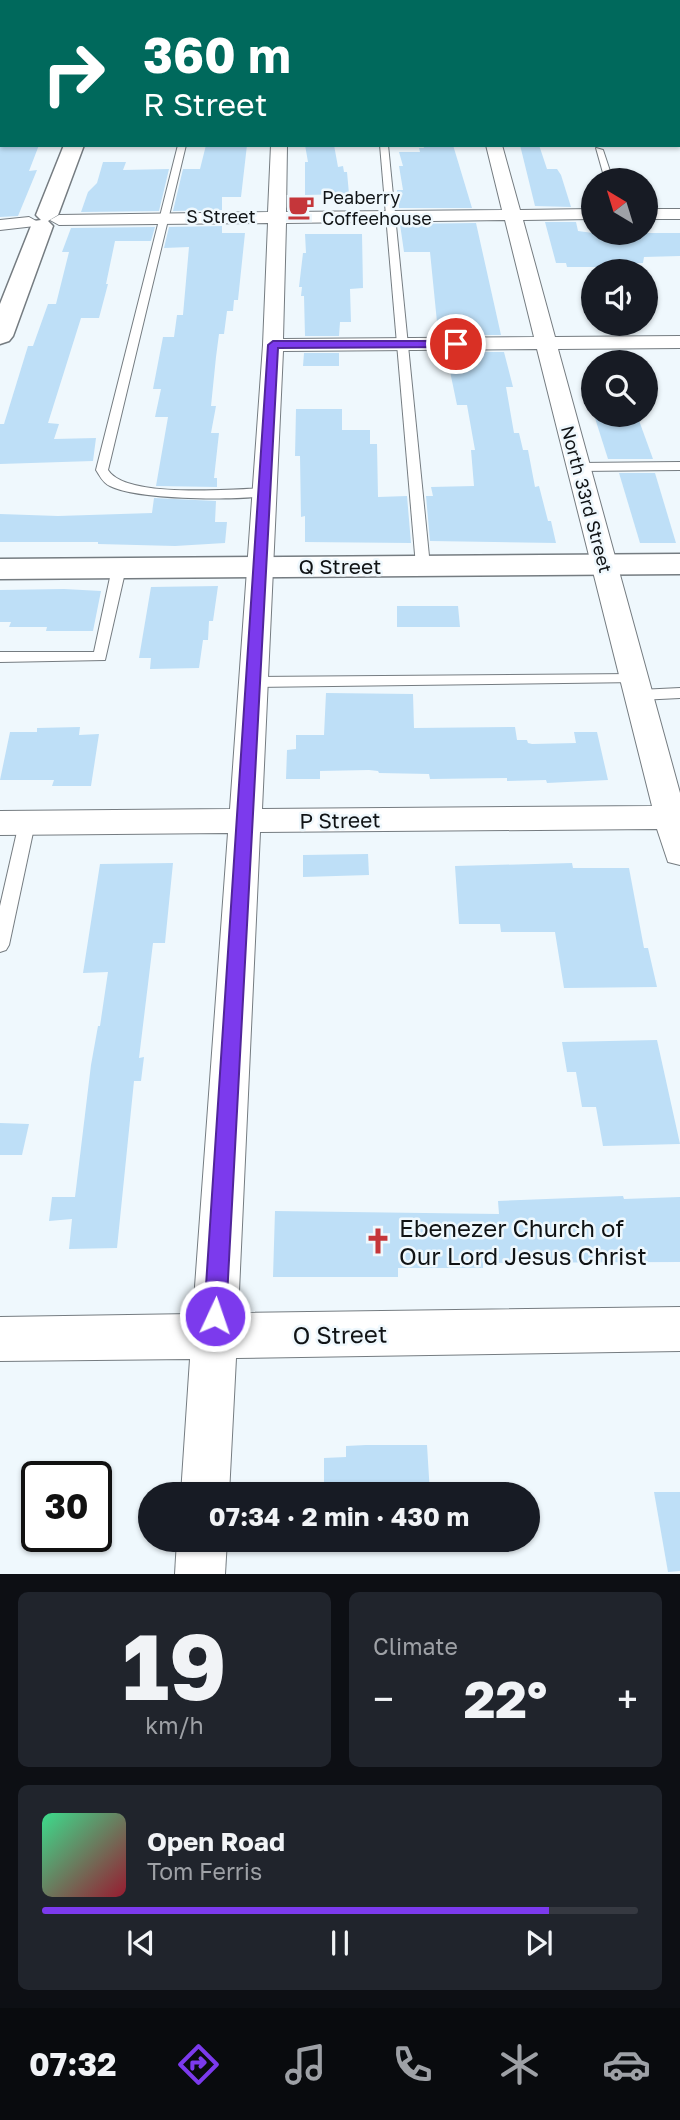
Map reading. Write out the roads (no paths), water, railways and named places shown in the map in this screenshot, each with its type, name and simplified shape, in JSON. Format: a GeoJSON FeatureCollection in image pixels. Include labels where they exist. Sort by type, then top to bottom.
{"type":"FeatureCollection","features":[{"type":"Feature","properties":{"kind":"street"},"geometry":{"type":"LineString","coordinates":[[0,336],[73,147]]}},
{"type":"Feature","properties":{"kind":"street"},"geometry":{"type":"LineString","coordinates":[[206,1482],[265,492],[279,147]]}},
{"type":"Feature","properties":{"kind":"street","name":"North 33rd Street"},"geometry":{"type":"LineString","coordinates":[[495,147],[637,687],[675,817],[680,853]]}},
{"type":"Feature","properties":{"kind":"street","name":"S Street"},"geometry":{"type":"LineString","coordinates":[[0,225],[166,217],[581,214]]}},
{"type":"Feature","properties":{"kind":"street"},"geometry":{"type":"LineString","coordinates":[[658,214],[680,214]]}},
{"type":"Feature","properties":{"kind":"street"},"geometry":{"type":"LineString","coordinates":[[273,345],[546,343],[679,346]]}},
{"type":"Feature","properties":{"kind":"street","name":"Q Street"},"geometry":{"type":"LineString","coordinates":[[0,569],[680,564]]}},
{"type":"Feature","properties":{"kind":"street","name":"P Street"},"geometry":{"type":"LineString","coordinates":[[14,823],[675,817]]}},
{"type":"Feature","properties":{"kind":"street","name":"O Street"},"geometry":{"type":"LineString","coordinates":[[0,1339],[680,1329]]}},
{"type":"Feature","properties":{"kind":"street"},"geometry":{"type":"LineString","coordinates":[[200,1574],[201,1552]]}},
{"type":"Feature","properties":{"kind":"lane"},"geometry":{"type":"LineString","coordinates":[[182,147],[102,470],[114,484],[137,490],[265,492]]}},
{"type":"Feature","properties":{"kind":"lane"},"geometry":{"type":"LineString","coordinates":[[384,147],[423,566]]}},
{"type":"Feature","properties":{"kind":"lane"},"geometry":{"type":"LineString","coordinates":[[599,150],[605,168]]}},
{"type":"Feature","properties":{"kind":"lane"},"geometry":{"type":"LineString","coordinates":[[579,467],[680,466]]}},
{"type":"Feature","properties":{"kind":"lane"},"geometry":{"type":"LineString","coordinates":[[0,657],[100,657],[119,568]]}},
{"type":"Feature","properties":{"kind":"lane"},"geometry":{"type":"LineString","coordinates":[[253,682],[637,687],[680,693]]}},
{"type":"Feature","properties":{"kind":"lane"},"geometry":{"type":"LineString","coordinates":[[0,945],[14,823]]}},
{"type":"Feature","properties":{"kind":"place","name":"Peaberry Coffeehouse"},"geometry":{"type":"Point","coordinates":[301,207]}},
{"type":"Feature","properties":{"kind":"place","name":"Ebenezer Church of Our Lord Jesus Christ"},"geometry":{"type":"Point","coordinates":[378,1241]}}]}
